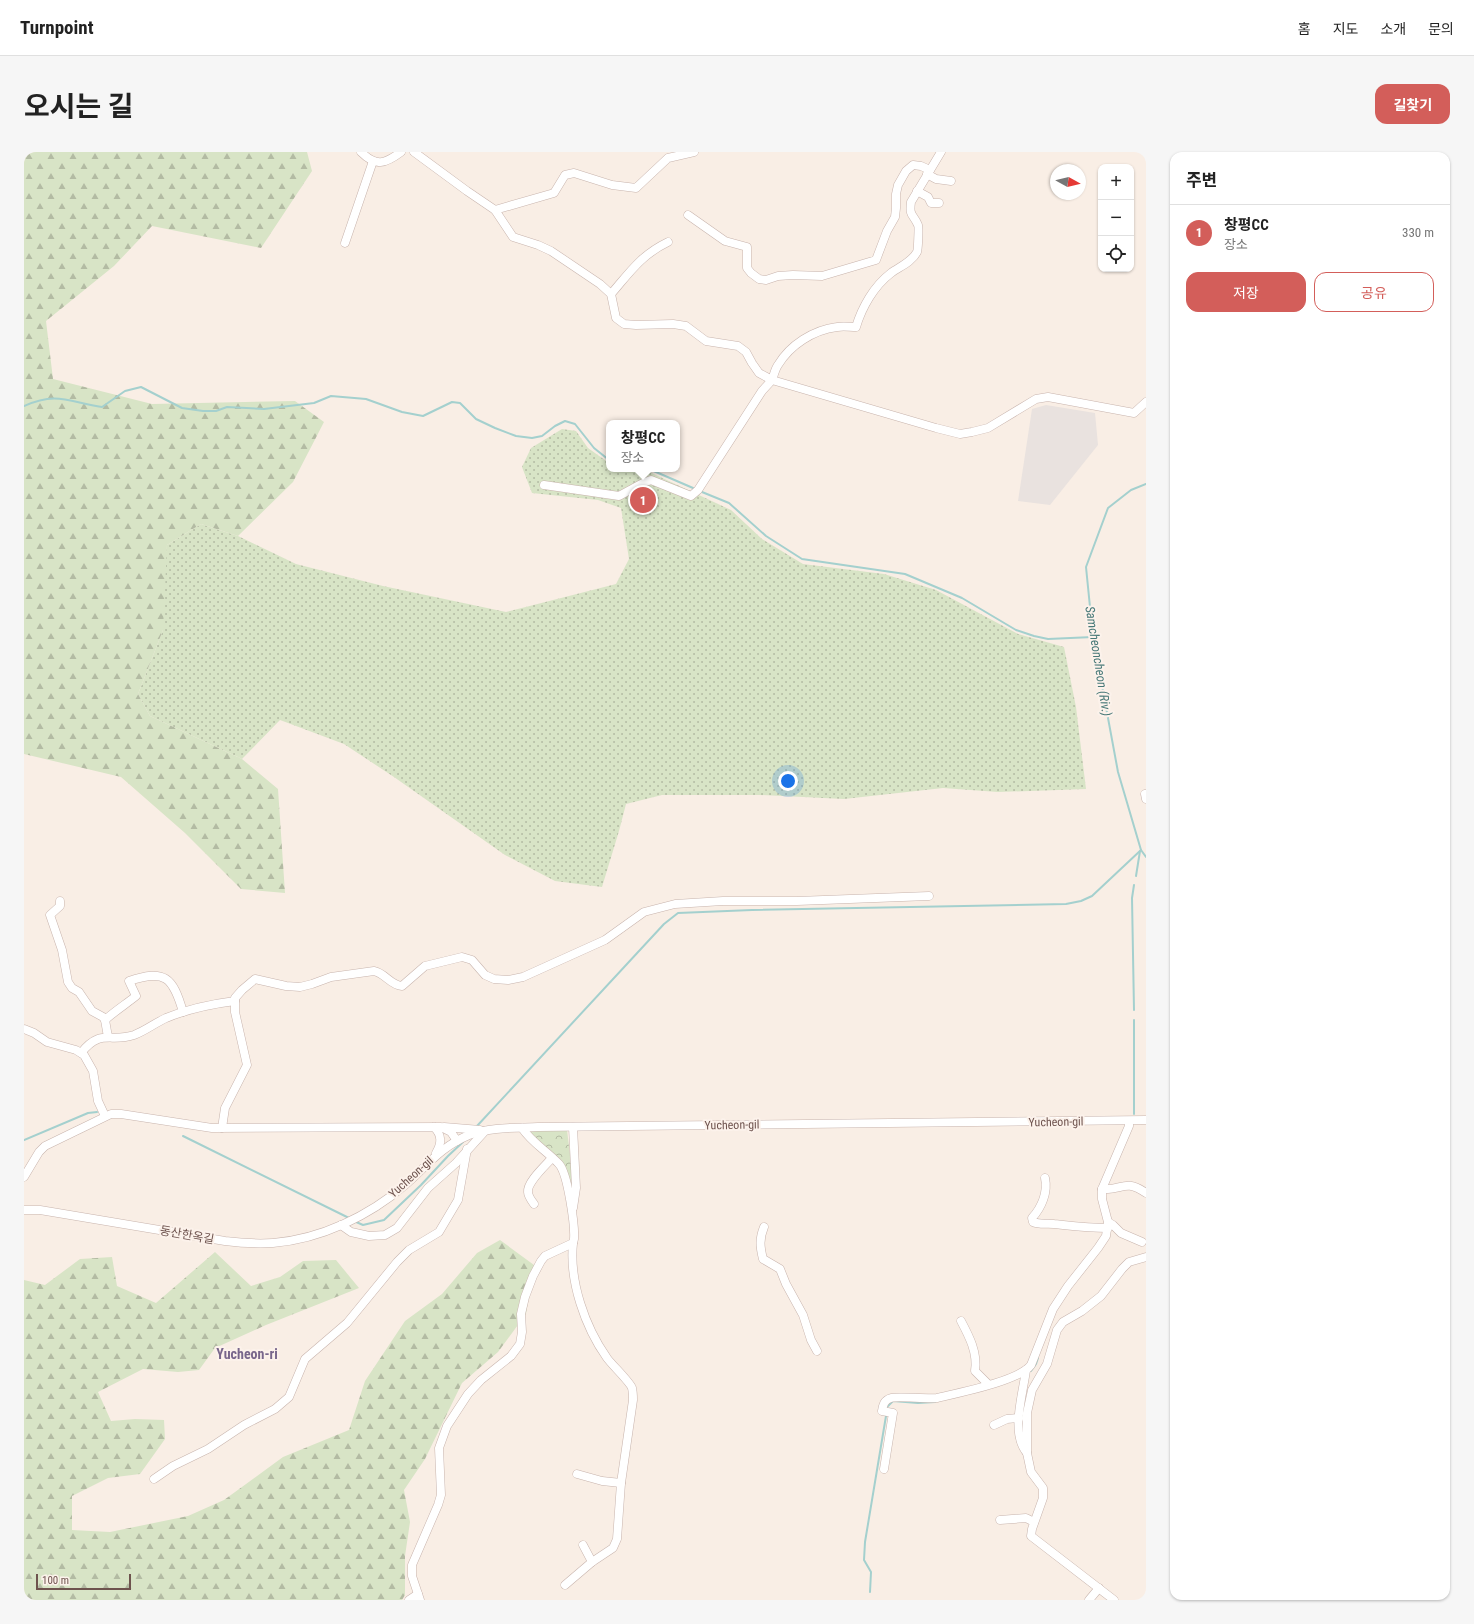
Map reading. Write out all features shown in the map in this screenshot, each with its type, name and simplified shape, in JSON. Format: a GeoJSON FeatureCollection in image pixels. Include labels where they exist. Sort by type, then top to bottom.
{"type":"FeatureCollection","features":[{"type":"Feature","properties":{"kind":"street"},"geometry":{"type":"LineString","coordinates":[[361,152],[370,161],[381,162],[393,158],[402,152]]}},
{"type":"Feature","properties":{"kind":"street"},"geometry":{"type":"LineString","coordinates":[[414,152],[466,191],[495,210],[513,237],[551,251],[600,284],[611,294],[616,318],[624,324],[673,324],[686,326],[706,341],[738,346],[746,352],[759,372],[772,380],[946,432],[960,434],[988,428],[1030,402],[1042,397],[1057,397],[1134,413],[1146,402]]}},
{"type":"Feature","properties":{"kind":"street"},"geometry":{"type":"LineString","coordinates":[[495,210],[554,193],[565,175],[574,173],[612,185],[636,188],[668,158],[694,152]]}},
{"type":"Feature","properties":{"kind":"street"},"geometry":{"type":"LineString","coordinates":[[544,485],[619,496],[651,480],[691,496],[698,490],[762,391],[772,380],[778,366],[793,348],[806,337],[819,331],[837,327],[856,327],[860,313],[878,285],[890,274],[911,260],[917,252],[918,225],[910,212],[911,202],[941,152]]}},
{"type":"Feature","properties":{"kind":"street"},"geometry":{"type":"LineString","coordinates":[[345,243],[373,161]]}},
{"type":"Feature","properties":{"kind":"street"},"geometry":{"type":"LineString","coordinates":[[688,215],[725,241],[747,247],[747,268],[759,279],[766,280],[778,276],[793,275],[822,276],[876,260],[887,231],[895,217],[898,185],[906,171],[913,165],[921,166],[936,179],[951,181]]}},
{"type":"Feature","properties":{"kind":"street"},"geometry":{"type":"LineString","coordinates":[[917,191],[928,197],[931,203],[939,204]]}},
{"type":"Feature","properties":{"kind":"street"},"geometry":{"type":"LineString","coordinates":[[611,294],[636,264],[653,249],[668,242]]}},
{"type":"Feature","properties":{"kind":"street"},"geometry":{"type":"LineString","coordinates":[[222,1128],[224,1108],[247,1064],[235,1012],[234,1001],[242,990],[258,979],[286,986],[300,987],[332,977],[374,971],[379,972],[395,984],[402,986],[425,966],[458,958],[466,958],[472,960],[486,974],[494,979],[516,979],[532,974],[564,957],[600,942],[644,912],[675,904],[723,901],[798,902],[928,896]]}},
{"type":"Feature","properties":{"kind":"street"},"geometry":{"type":"LineString","coordinates":[[60,900],[60,906],[50,915],[62,950],[68,982],[72,988],[79,992],[92,1011],[105,1020],[108,1038]]}},
{"type":"Feature","properties":{"kind":"street"},"geometry":{"type":"LineString","coordinates":[[105,1020],[113,1012],[136,996],[128,981],[150,975],[158,976],[172,983],[177,991],[183,1012]]}},
{"type":"Feature","properties":{"kind":"street"},"geometry":{"type":"LineString","coordinates":[[81,1053],[94,1040],[135,1034],[160,1021],[183,1012],[234,1001]]}},
{"type":"Feature","properties":{"kind":"street"},"geometry":{"type":"LineString","coordinates":[[24,1029],[34,1033],[47,1042],[76,1050],[87,1059],[93,1071],[98,1101],[105,1116]]}},
{"type":"Feature","properties":{"kind":"street"},"geometry":{"type":"LineString","coordinates":[[24,1177],[40,1152],[46,1146],[105,1116],[116,1114],[222,1128],[438,1127],[486,1131]]}},
{"type":"Feature","properties":{"kind":"street","name":"Yucheon-gil"},"geometry":{"type":"LineString","coordinates":[[344,1223],[356,1218],[391,1197],[413,1178],[442,1149],[474,1133],[486,1131],[522,1128],[573,1127],[1146,1120]]}},
{"type":"Feature","properties":{"kind":"street"},"geometry":{"type":"LineString","coordinates":[[884,1469],[893,1413],[882,1411],[883,1404],[886,1401],[894,1397],[924,1399],[937,1398],[988,1384],[1014,1376],[1026,1370],[1034,1360],[1053,1309],[1068,1286],[1106,1236],[1108,1225],[1102,1200],[1102,1189],[1129,1126],[1129,1121]]}},
{"type":"Feature","properties":{"kind":"street"},"geometry":{"type":"LineString","coordinates":[[438,1127],[451,1132],[457,1141]]}},
{"type":"Feature","properties":{"kind":"street"},"geometry":{"type":"LineString","coordinates":[[435,1156],[441,1139],[438,1127]]}},
{"type":"Feature","properties":{"kind":"street"},"geometry":{"type":"LineString","coordinates":[[571,1215],[576,1188],[573,1127]]}},
{"type":"Feature","properties":{"kind":"street"},"geometry":{"type":"LineString","coordinates":[[522,1128],[530,1139],[559,1164],[564,1174],[574,1234],[572,1254],[580,1302],[596,1343],[632,1387],[633,1400],[622,1483],[617,1539],[613,1548],[592,1562],[564,1585]]}},
{"type":"Feature","properties":{"kind":"street"},"geometry":{"type":"LineString","coordinates":[[344,1223],[351,1232],[369,1236],[385,1235],[397,1228],[428,1188],[456,1163],[486,1131]]}},
{"type":"Feature","properties":{"kind":"street"},"geometry":{"type":"LineString","coordinates":[[154,1478],[173,1466],[208,1449],[244,1424],[275,1409],[289,1397],[305,1360],[347,1323],[396,1262],[409,1250],[439,1232],[458,1200],[468,1149]]}},
{"type":"Feature","properties":{"kind":"street"},"geometry":{"type":"LineString","coordinates":[[534,1204],[528,1196],[528,1189],[535,1176],[552,1158]]}},
{"type":"Feature","properties":{"kind":"street"},"geometry":{"type":"LineString","coordinates":[[1045,1178],[1047,1186],[1046,1193],[1038,1211],[1032,1218],[1033,1222],[1080,1228],[1113,1225],[1121,1233],[1142,1242]]}},
{"type":"Feature","properties":{"kind":"street"},"geometry":{"type":"LineString","coordinates":[[1102,1189],[1110,1190],[1126,1184],[1139,1188],[1146,1193]]}},
{"type":"Feature","properties":{"kind":"street"},"geometry":{"type":"LineString","coordinates":[[24,1207],[40,1210]]}},
{"type":"Feature","properties":{"kind":"street","name":"동산한옥길"},"geometry":{"type":"LineString","coordinates":[[24,1210],[40,1210],[225,1242],[253,1244],[274,1243],[303,1238],[344,1223]]}},
{"type":"Feature","properties":{"kind":"street"},"geometry":{"type":"LineString","coordinates":[[764,1227],[760,1236],[760,1246],[763,1259],[780,1269],[786,1284],[803,1316],[811,1340],[817,1352]]}},
{"type":"Feature","properties":{"kind":"street"},"geometry":{"type":"LineString","coordinates":[[409,1600],[419,1597],[412,1576],[413,1560],[438,1505],[441,1489],[439,1454],[443,1434],[468,1394],[481,1380],[511,1356],[520,1344],[522,1332],[521,1314],[525,1297],[532,1276],[541,1261],[545,1256],[573,1243]]}},
{"type":"Feature","properties":{"kind":"street"},"geometry":{"type":"LineString","coordinates":[[1114,1600],[1031,1536],[1034,1522],[1043,1498],[1043,1488],[1032,1472],[1028,1453],[1026,1422],[1032,1390],[1047,1364],[1057,1330],[1063,1322],[1101,1296],[1129,1262],[1146,1257]]}},
{"type":"Feature","properties":{"kind":"street"},"geometry":{"type":"LineString","coordinates":[[961,1321],[973,1346],[976,1363],[975,1371],[988,1384]]}},
{"type":"Feature","properties":{"kind":"street"},"geometry":{"type":"LineString","coordinates":[[1026,1370],[1018,1429],[1021,1443],[1028,1453]]}},
{"type":"Feature","properties":{"kind":"street"},"geometry":{"type":"LineString","coordinates":[[994,1425],[1007,1419],[1019,1418]]}},
{"type":"Feature","properties":{"kind":"street"},"geometry":{"type":"LineString","coordinates":[[577,1474],[622,1483]]}},
{"type":"Feature","properties":{"kind":"street"},"geometry":{"type":"LineString","coordinates":[[1000,1520],[1026,1518],[1034,1522]]}},
{"type":"Feature","properties":{"kind":"street"},"geometry":{"type":"LineString","coordinates":[[584,1545],[592,1562]]}},
{"type":"Feature","properties":{"kind":"street"},"geometry":{"type":"LineString","coordinates":[[1088,1600],[1099,1588]]}},
{"type":"Feature","properties":{"kind":"shaded area"},"geometry":{"type":"Polygon","coordinates":[[[1046,405],[1095,413],[1098,445],[1050,505],[1018,501],[1032,409],[1046,405]]]}},
{"type":"Feature","properties":{"kind":"green space"},"geometry":{"type":"Polygon","coordinates":[[[24,152],[307,152],[312,171],[261,248],[152,226],[114,266],[46,321],[53,379],[152,404],[295,401],[324,422],[293,482],[238,536],[201,524],[167,545],[163,630],[138,694],[150,716],[242,759],[278,789],[285,893],[241,889],[185,833],[121,777],[24,754],[24,152]]]}},
{"type":"Feature","properties":{"kind":"green space"},"geometry":{"type":"Polygon","coordinates":[[[562,429],[576,431],[588,448],[606,461],[606,472],[649,472],[731,510],[762,539],[803,564],[884,574],[936,590],[1018,634],[1064,647],[1076,707],[1086,789],[998,792],[943,788],[844,799],[760,795],[662,795],[626,804],[602,887],[555,881],[505,855],[394,777],[344,744],[280,720],[242,759],[150,716],[138,694],[163,630],[163,576],[167,545],[201,524],[238,536],[296,564],[383,586],[506,612],[616,584],[629,559],[621,508],[598,500],[532,493],[522,467],[531,448],[562,429]]]}},
{"type":"Feature","properties":{"kind":"green space"},"geometry":{"type":"Polygon","coordinates":[[[527,1130],[567,1130],[573,1191],[565,1170],[527,1130]]]}},
{"type":"Feature","properties":{"kind":"green space"},"geometry":{"type":"Polygon","coordinates":[[[500,1240],[534,1265],[526,1314],[498,1352],[462,1383],[425,1459],[404,1490],[410,1522],[405,1556],[405,1595],[402,1600],[24,1600],[24,1280],[45,1285],[80,1259],[112,1257],[117,1286],[156,1303],[215,1252],[251,1286],[280,1277],[303,1261],[336,1260],[359,1288],[266,1325],[215,1348],[199,1370],[178,1372],[143,1369],[98,1392],[111,1421],[135,1419],[164,1420],[165,1439],[140,1474],[108,1478],[72,1496],[72,1530],[110,1532],[188,1516],[224,1500],[283,1457],[349,1430],[365,1381],[405,1321],[442,1294],[477,1253],[500,1240]]]}},
{"type":"Feature","properties":{"kind":"waterway"},"geometry":{"type":"LineString","coordinates":[[24,406],[45,399],[54,398],[102,407],[125,391],[141,387],[182,408],[203,411],[216,411],[227,407],[264,409],[314,403],[331,396],[366,399],[402,412],[423,416],[452,402],[460,403],[476,419],[516,436],[532,438],[542,436],[555,426],[565,421],[575,424],[594,448],[606,458]]}},
{"type":"Feature","properties":{"kind":"waterway"},"geometry":{"type":"LineString","coordinates":[[656,472],[693,488]]}},
{"type":"Feature","properties":{"kind":"waterway","name":"Samcheoncheon (Riv.)"},"geometry":{"type":"LineString","coordinates":[[1146,484],[1131,490],[1108,508],[1086,567],[1093,637],[1118,772],[1141,850],[1146,857]]}},
{"type":"Feature","properties":{"kind":"waterway"},"geometry":{"type":"LineString","coordinates":[[702,492],[729,503],[766,536],[802,559],[905,574],[962,598],[1016,630],[1034,636],[1048,639],[1093,637]]}},
{"type":"Feature","properties":{"kind":"waterway"},"geometry":{"type":"LineString","coordinates":[[477,1126],[664,924],[678,913],[752,910],[1066,904],[1081,901],[1092,896],[1141,850]]}},
{"type":"Feature","properties":{"kind":"waterway"},"geometry":{"type":"LineString","coordinates":[[1136,876],[1140,851]]}},
{"type":"Feature","properties":{"kind":"waterway"},"geometry":{"type":"LineString","coordinates":[[1134,885],[1132,898],[1134,1010]]}},
{"type":"Feature","properties":{"kind":"waterway"},"geometry":{"type":"LineString","coordinates":[[1134,1020],[1134,1114]]}},
{"type":"Feature","properties":{"kind":"waterway"},"geometry":{"type":"LineString","coordinates":[[24,1140],[88,1113],[97,1112]]}},
{"type":"Feature","properties":{"kind":"waterway"},"geometry":{"type":"LineString","coordinates":[[183,1136],[349,1218]]}},
{"type":"Feature","properties":{"kind":"waterway"},"geometry":{"type":"LineString","coordinates":[[354,1221],[363,1225],[384,1220],[463,1142]]}},
{"type":"Feature","properties":{"kind":"waterway"},"geometry":{"type":"LineString","coordinates":[[1031,1371],[1038,1358]]}},
{"type":"Feature","properties":{"kind":"waterway"},"geometry":{"type":"LineString","coordinates":[[887,1407],[893,1401],[918,1403],[935,1402]]}},
{"type":"Feature","properties":{"kind":"waterway"},"geometry":{"type":"LineString","coordinates":[[870,1592],[871,1572],[864,1560],[865,1542],[886,1416]]}},
{"type":"Feature","properties":{"kind":"place","name":"창평CC"},"geometry":{"type":"Point","coordinates":[643,500]}},
{"type":"Feature","properties":{"kind":"district","name":"Yucheon-ri"},"geometry":{"type":"Point","coordinates":[247,1354]}}]}
